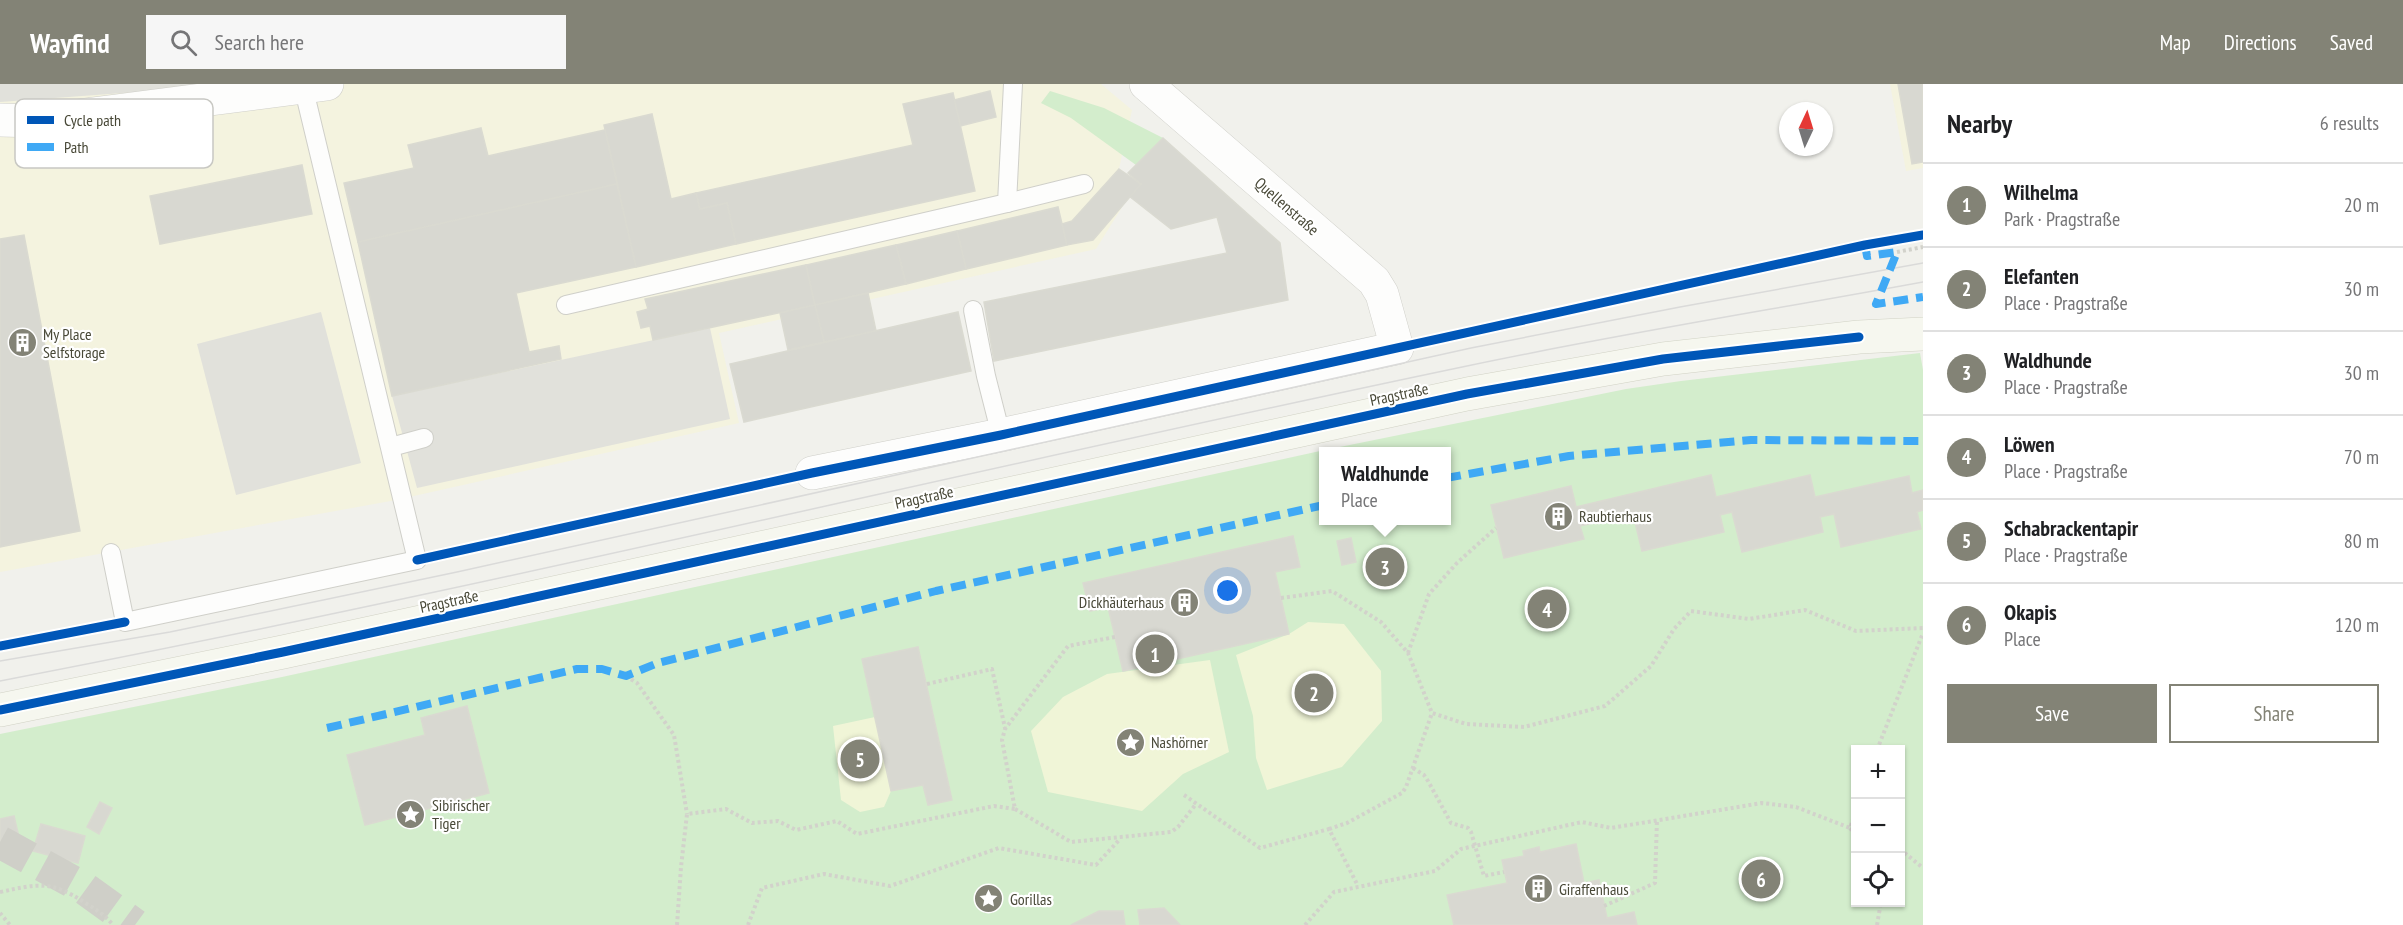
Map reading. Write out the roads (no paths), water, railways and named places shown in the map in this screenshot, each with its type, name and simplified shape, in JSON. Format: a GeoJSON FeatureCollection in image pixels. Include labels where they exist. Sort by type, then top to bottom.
{"type":"FeatureCollection","features":[{"type":"Feature","properties":{"kind":"main road","name":"Pragstraße"},"geometry":{"type":"LineString","coordinates":[[0,710],[283,652],[1467,394],[1663,359],[1859,337],[1923,334]]}},
{"type":"Feature","properties":{"kind":"street","name":"Quellenstraße"},"geometry":{"type":"LineString","coordinates":[[1001,435],[1397,348],[1382,294],[1374,280],[1146,84]]}},
{"type":"Feature","properties":{"kind":"street"},"geometry":{"type":"LineString","coordinates":[[207,99],[315,85]]}},
{"type":"Feature","properties":{"kind":"street"},"geometry":{"type":"LineString","coordinates":[[0,120],[15,120]]}},
{"type":"Feature","properties":{"kind":"street"},"geometry":{"type":"LineString","coordinates":[[812,473],[1001,435]]}},
{"type":"Feature","properties":{"kind":"lane"},"geometry":{"type":"LineString","coordinates":[[1007,203],[1013,84]]}},
{"type":"Feature","properties":{"kind":"lane"},"geometry":{"type":"LineString","coordinates":[[111,553],[125,622],[417,560],[315,85]]}},
{"type":"Feature","properties":{"kind":"lane"},"geometry":{"type":"LineString","coordinates":[[566,305],[1084,184]]}},
{"type":"Feature","properties":{"kind":"lane"},"geometry":{"type":"LineString","coordinates":[[973,310],[1001,435]]}},
{"type":"Feature","properties":{"kind":"lane"},"geometry":{"type":"LineString","coordinates":[[391,447],[424,438]]}},
{"type":"Feature","properties":{"kind":"tunnel"},"geometry":{"type":"LineString","coordinates":[[0,842],[84,888],[135,925]]}},
{"type":"Feature","properties":{"kind":"tram line"},"geometry":{"type":"LineString","coordinates":[[0,661],[170,632],[457,572],[1471,348],[1923,263]]}},
{"type":"Feature","properties":{"kind":"tram line"},"geometry":{"type":"LineString","coordinates":[[0,681],[184,645],[551,567],[1524,354],[1923,282]]}},
{"type":"Feature","properties":{"kind":"place","name":"My Place Selfstorage"},"geometry":{"type":"Point","coordinates":[22,343]}},
{"type":"Feature","properties":{"kind":"place","name":"Raubtierhaus"},"geometry":{"type":"Point","coordinates":[1558,516]}},
{"type":"Feature","properties":{"kind":"place","name":"Waldhunde"},"geometry":{"type":"Point","coordinates":[1385,567]}},
{"type":"Feature","properties":{"kind":"place","name":"Dickhäuterhaus"},"geometry":{"type":"Point","coordinates":[1185,602]}},
{"type":"Feature","properties":{"kind":"place","name":"Löwen"},"geometry":{"type":"Point","coordinates":[1547,609]}},
{"type":"Feature","properties":{"kind":"place","name":"Wilhelma"},"geometry":{"type":"Point","coordinates":[1155,654]}},
{"type":"Feature","properties":{"kind":"place","name":"Elefanten"},"geometry":{"type":"Point","coordinates":[1314,693]}},
{"type":"Feature","properties":{"kind":"place","name":"Nashörner"},"geometry":{"type":"Point","coordinates":[1130,742]}},
{"type":"Feature","properties":{"kind":"place","name":"Schabrackentapir"},"geometry":{"type":"Point","coordinates":[860,759]}},
{"type":"Feature","properties":{"kind":"place","name":"Sibirischer Tiger"},"geometry":{"type":"Point","coordinates":[411,814]}},
{"type":"Feature","properties":{"kind":"place","name":"Okapis"},"geometry":{"type":"Point","coordinates":[1761,879]}},
{"type":"Feature","properties":{"kind":"place","name":"Giraffenhaus"},"geometry":{"type":"Point","coordinates":[1538,889]}},
{"type":"Feature","properties":{"kind":"place","name":"Gorillas"},"geometry":{"type":"Point","coordinates":[989,899]}}]}
